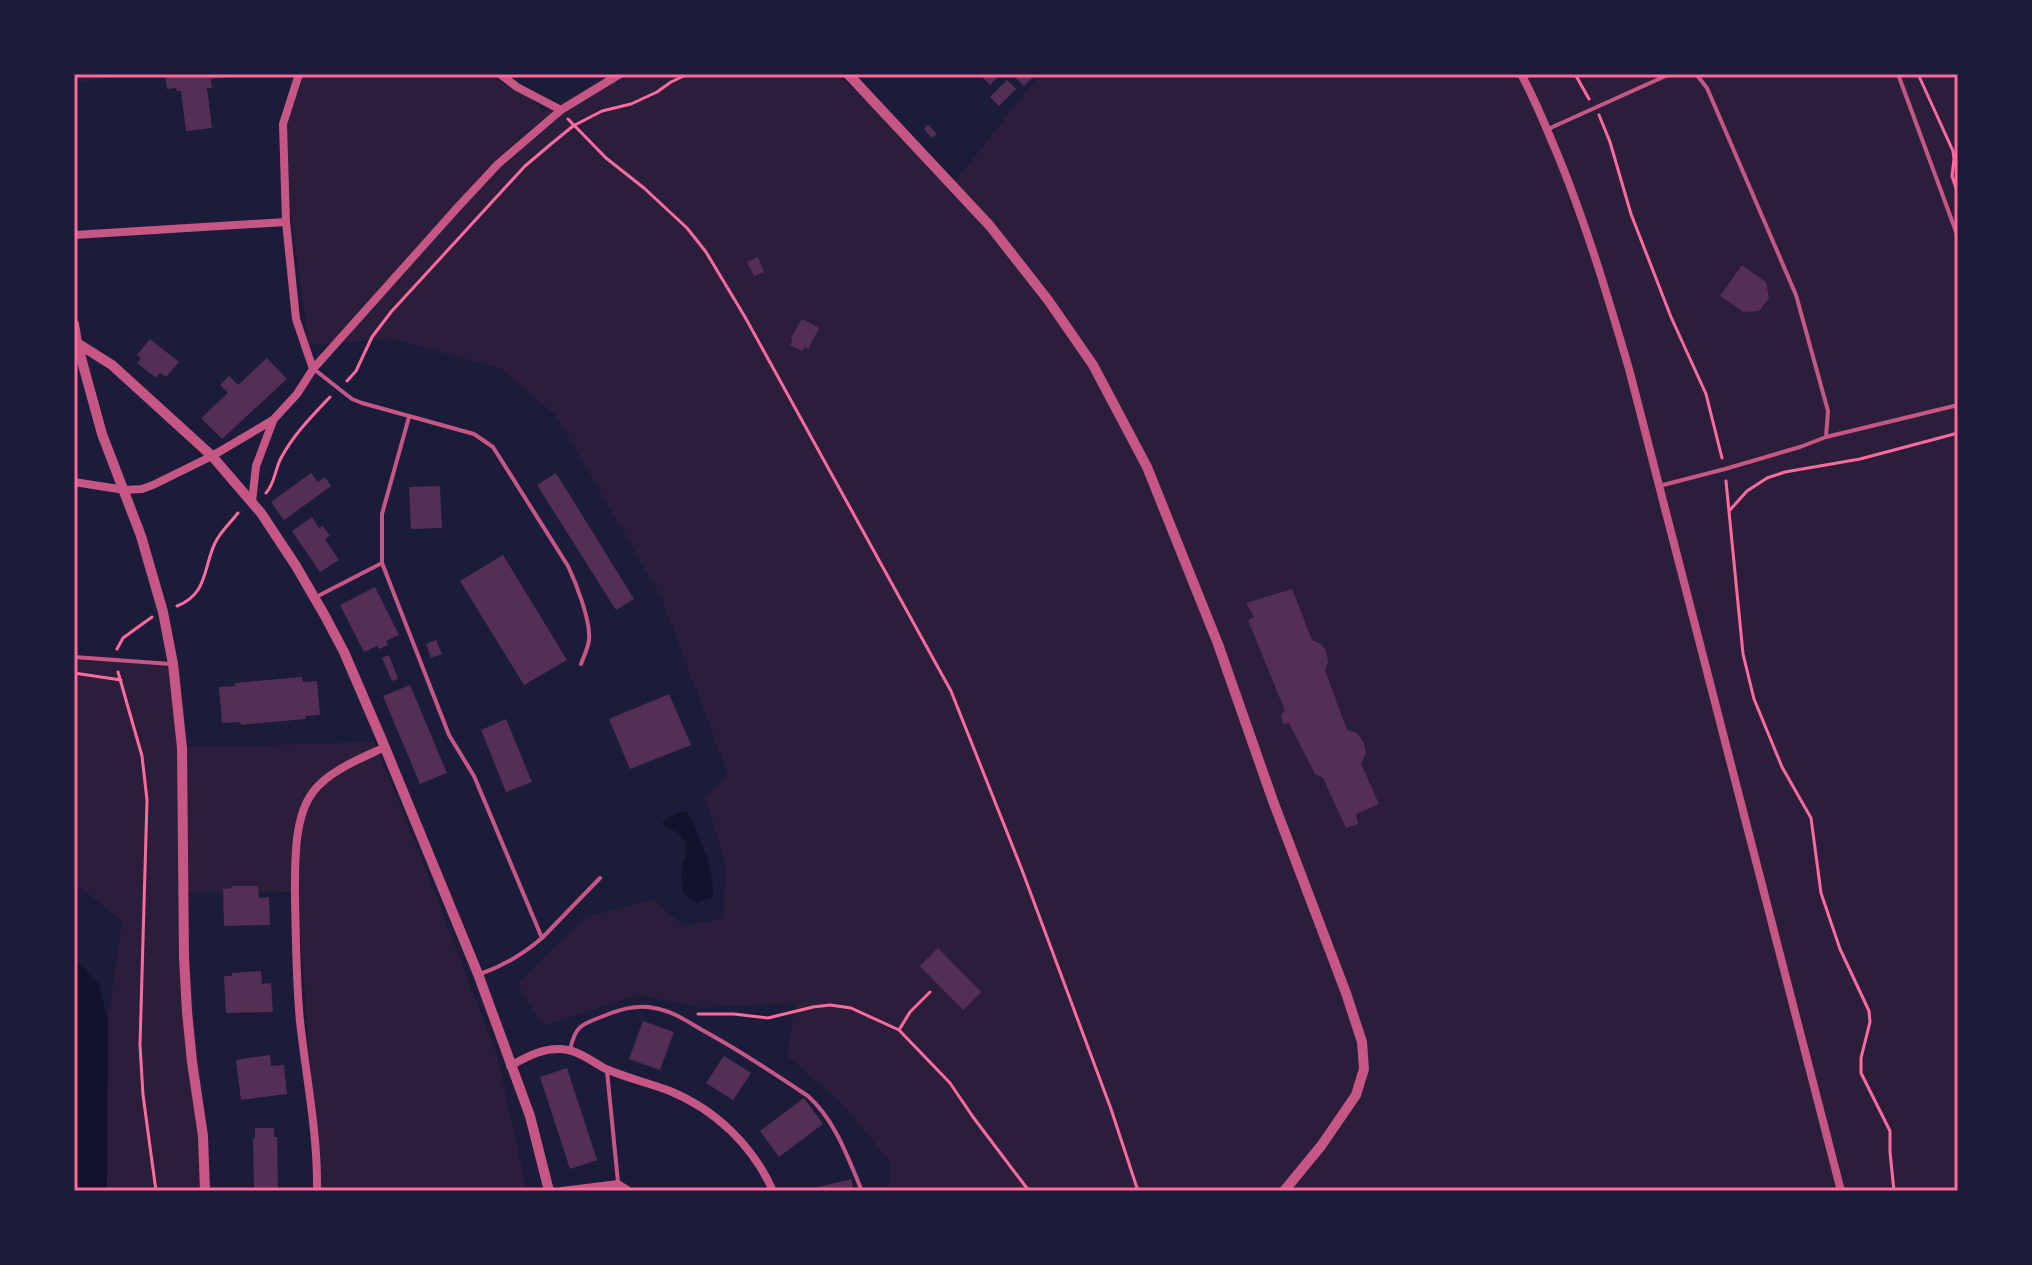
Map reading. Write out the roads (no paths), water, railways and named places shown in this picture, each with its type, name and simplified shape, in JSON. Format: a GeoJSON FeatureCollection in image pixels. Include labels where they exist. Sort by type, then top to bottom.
{"type":"FeatureCollection","features":[{"type":"Feature","properties":{"kind":"street"},"geometry":{"type":"LineString","coordinates":[[299,74],[283,124],[286,222],[296,319],[313,369]]}},
{"type":"Feature","properties":{"kind":"street"},"geometry":{"type":"LineString","coordinates":[[500,74],[517,87],[561,110]]}},
{"type":"Feature","properties":{"kind":"street"},"geometry":{"type":"LineString","coordinates":[[74,482],[125,490],[142,489],[212,456],[273,420],[297,394],[313,369],[498,164],[561,110],[620,74]]}},
{"type":"Feature","properties":{"kind":"street"},"geometry":{"type":"LineString","coordinates":[[848,74],[990,226],[1048,300],[1093,365],[1147,467],[1218,644],[1362,1042],[1364,1069],[1356,1095],[1321,1146],[1284,1191]]}},
{"type":"Feature","properties":{"kind":"street"},"geometry":{"type":"LineString","coordinates":[[1521,74],[1533,95],[1582,214],[1602,276],[1841,1191]]}},
{"type":"Feature","properties":{"kind":"street"},"geometry":{"type":"LineString","coordinates":[[74,235],[286,222]]}},
{"type":"Feature","properties":{"kind":"street"},"geometry":{"type":"LineString","coordinates":[[74,324],[102,434],[141,536],[163,612],[173,664],[182,748],[187,1012],[203,1136],[205,1191]]}},
{"type":"Feature","properties":{"kind":"street"},"geometry":{"type":"LineString","coordinates":[[77,343],[112,365],[212,456],[252,502],[314,598],[344,652],[478,974],[530,1116],[549,1191]]}},
{"type":"Feature","properties":{"kind":"street"},"geometry":{"type":"LineString","coordinates":[[252,502],[256,466],[273,420]]}},
{"type":"Feature","properties":{"kind":"street"},"geometry":{"type":"LineString","coordinates":[[317,1191],[312,1110],[296,971],[295,874],[298,837],[306,804],[320,783],[385,747]]}},
{"type":"Feature","properties":{"kind":"street"},"geometry":{"type":"LineString","coordinates":[[510,1066],[536,1051],[570,1050],[607,1069],[673,1093],[710,1114],[741,1140],[763,1169],[773,1191]]}},
{"type":"Feature","properties":{"kind":"street"},"geometry":{"type":"LineString","coordinates":[[562,1191],[618,1184],[629,1191]]}},
{"type":"Feature","properties":{"kind":"lane"},"geometry":{"type":"LineString","coordinates":[[1547,129],[1670,74]]}},
{"type":"Feature","properties":{"kind":"lane"},"geometry":{"type":"LineString","coordinates":[[1696,74],[1707,88],[1796,295],[1828,411],[1826,437]]}},
{"type":"Feature","properties":{"kind":"lane"},"geometry":{"type":"LineString","coordinates":[[1898,74],[1958,237]]}},
{"type":"Feature","properties":{"kind":"lane"},"geometry":{"type":"LineString","coordinates":[[313,369],[352,399],[474,434],[493,447],[568,566],[576,584],[589,631],[588,648],[581,664]]}},
{"type":"Feature","properties":{"kind":"lane"},"geometry":{"type":"LineString","coordinates":[[1659,486],[1826,437],[1958,405]]}},
{"type":"Feature","properties":{"kind":"lane"},"geometry":{"type":"LineString","coordinates":[[409,417],[382,514],[382,563],[449,735],[474,776],[542,938]]}},
{"type":"Feature","properties":{"kind":"lane"},"geometry":{"type":"LineString","coordinates":[[314,598],[382,563]]}},
{"type":"Feature","properties":{"kind":"lane"},"geometry":{"type":"LineString","coordinates":[[74,657],[173,664]]}},
{"type":"Feature","properties":{"kind":"lane"},"geometry":{"type":"LineString","coordinates":[[478,974],[510,962],[542,938],[600,878]]}},
{"type":"Feature","properties":{"kind":"lane"},"geometry":{"type":"LineString","coordinates":[[570,1050],[574,1033],[582,1025],[617,1011],[644,1007],[673,1013],[734,1048],[819,1105],[830,1120],[862,1191]]}},
{"type":"Feature","properties":{"kind":"lane"},"geometry":{"type":"LineString","coordinates":[[607,1069],[618,1184]]}}]}
